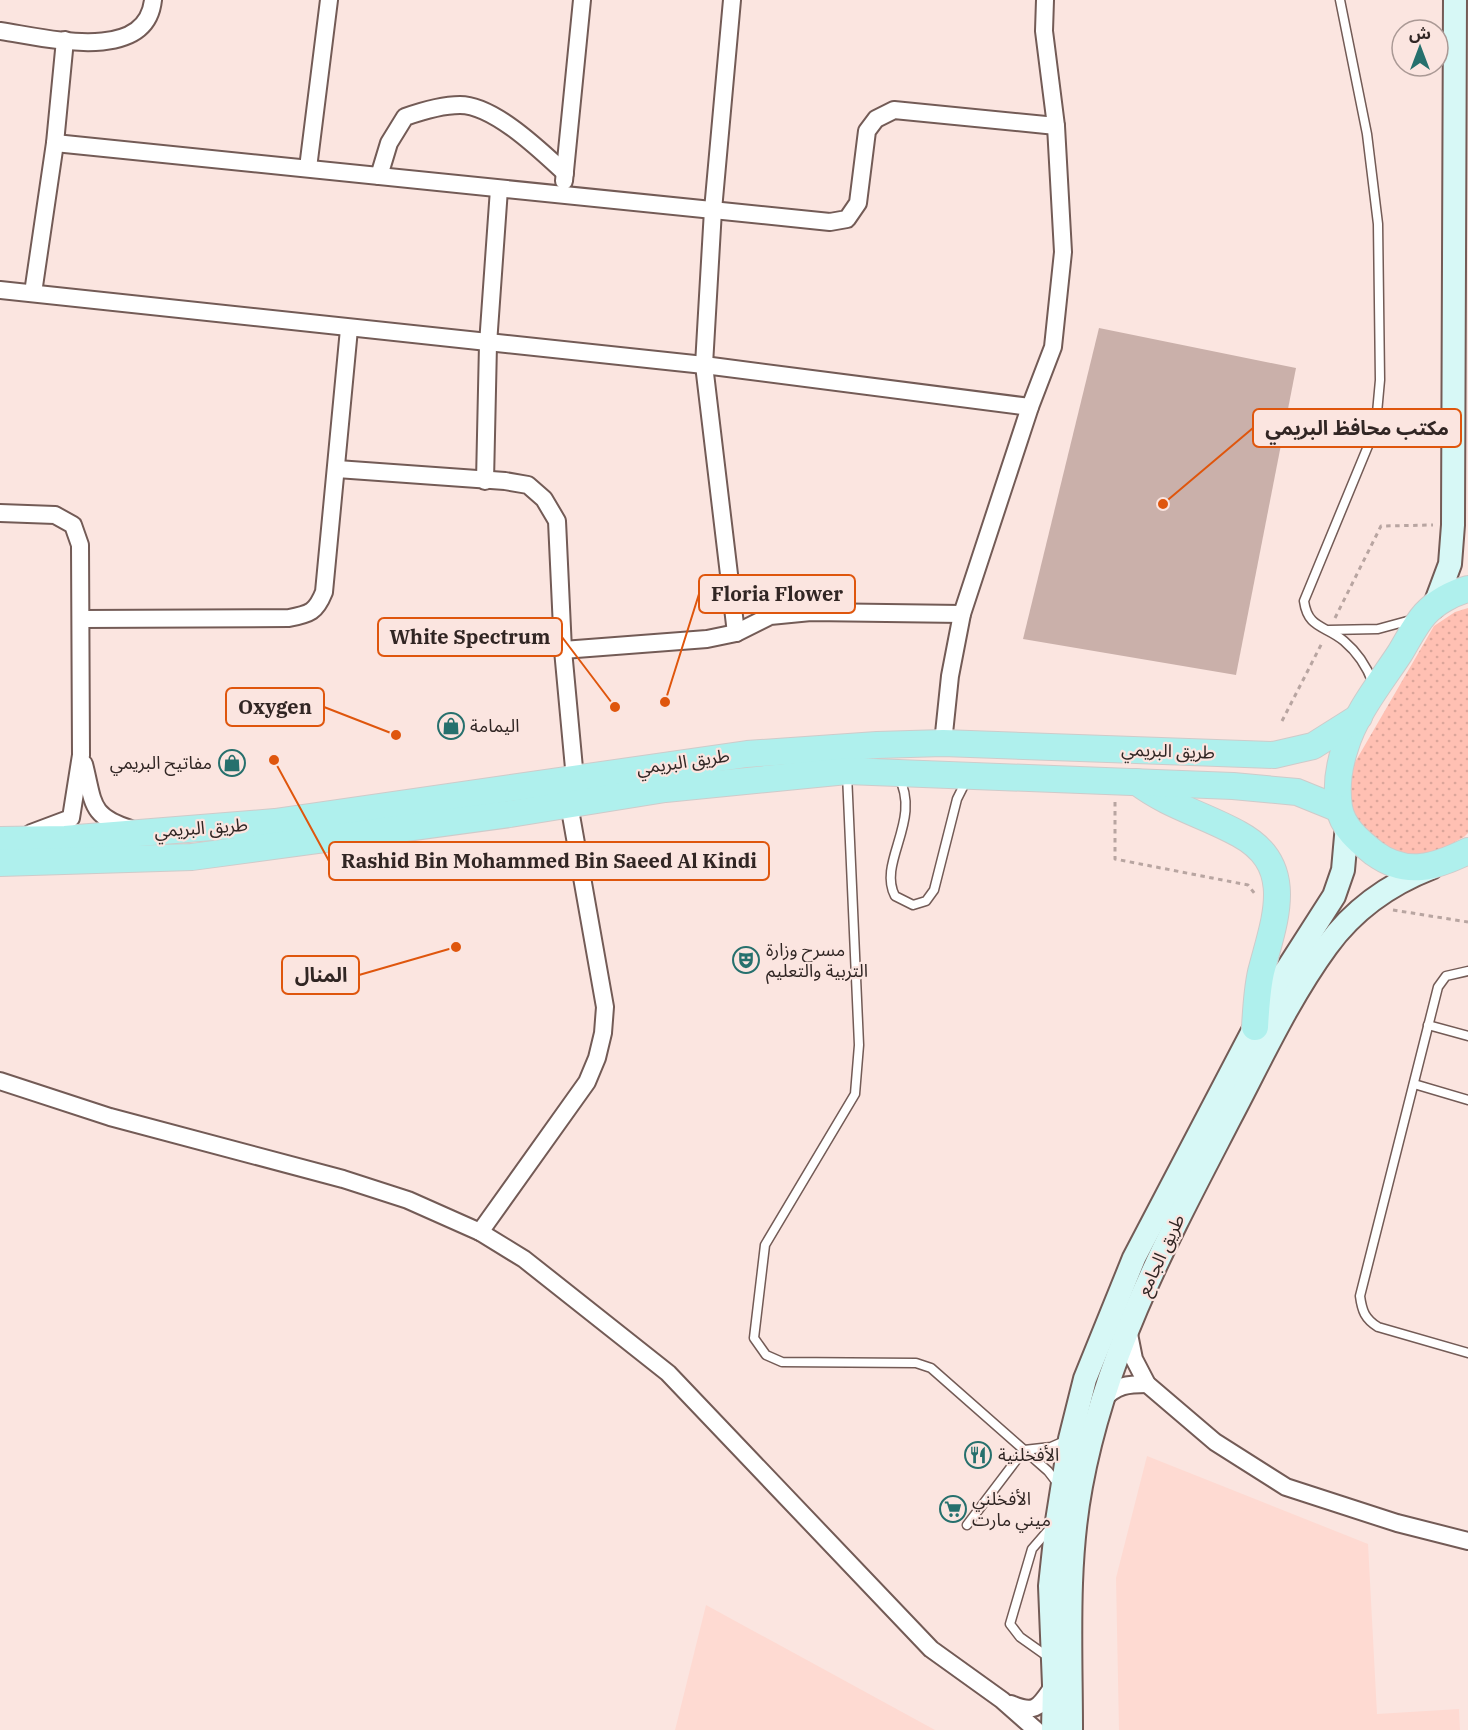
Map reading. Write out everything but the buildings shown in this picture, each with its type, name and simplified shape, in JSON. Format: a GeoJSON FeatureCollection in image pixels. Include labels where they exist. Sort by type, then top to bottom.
{"type":"FeatureCollection","features":[{"type":"Feature","properties":{"kind":"main road"},"geometry":{"type":"LineString","coordinates":[[1455,0],[1453,525],[1450,564],[1429,611],[1359,717],[1345,747],[1338,782],[1343,817],[1354,838],[1378,855],[1404,868],[1436,866],[1468,851]]}},
{"type":"Feature","properties":{"kind":"main road"},"geometry":{"type":"LineString","coordinates":[[1429,611],[1441,600],[1468,589]]}},
{"type":"Feature","properties":{"kind":"main road","name":"طريق البريمي"},"geometry":{"type":"LineString","coordinates":[[1,848],[141,832],[275,822],[747,754],[897,743],[943,743],[1274,754],[1313,746],[1359,717]]}},
{"type":"Feature","properties":{"kind":"main road","name":"طريق البريمي"},"geometry":{"type":"LineString","coordinates":[[1,848],[27,863],[192,857],[700,784],[847,771],[1124,780],[1297,792],[1343,817]]}},
{"type":"Feature","properties":{"kind":"main road"},"geometry":{"type":"LineString","coordinates":[[1124,780],[1238,833],[1259,849],[1275,875],[1278,891],[1275,921],[1261,975],[1255,1027]]}},
{"type":"Feature","properties":{"kind":"main road","name":"طريق الجامع"},"geometry":{"type":"LineString","coordinates":[[1053,1730],[1054,1685],[1050,1586],[1057,1521],[1070,1439],[1086,1379],[1134,1258],[1277,985],[1334,896],[1343,870],[1343,817]]}},
{"type":"Feature","properties":{"kind":"main road","name":"طريق الجامع"},"geometry":{"type":"LineString","coordinates":[[1071,1730],[1071,1587],[1081,1487],[1101,1401],[1153,1266],[1295,995],[1328,945],[1364,906],[1405,879],[1436,866]]}},
{"type":"Feature","properties":{"kind":"street"},"geometry":{"type":"LineString","coordinates":[[0,31],[104,43],[127,36],[142,28],[152,11],[153,0]]}},
{"type":"Feature","properties":{"kind":"street"},"geometry":{"type":"LineString","coordinates":[[308,168],[329,0]]}},
{"type":"Feature","properties":{"kind":"street"},"geometry":{"type":"LineString","coordinates":[[563,194],[582,0]]}},
{"type":"Feature","properties":{"kind":"street"},"geometry":{"type":"LineString","coordinates":[[732,0],[713,210],[705,365],[736,633]]}},
{"type":"Feature","properties":{"kind":"street"},"geometry":{"type":"LineString","coordinates":[[943,743],[950,676],[962,614],[1030,407],[1053,347],[1062,252],[1056,126],[1044,31],[1045,0]]}},
{"type":"Feature","properties":{"kind":"street"},"geometry":{"type":"LineString","coordinates":[[33,293],[55,143],[65,39]]}},
{"type":"Feature","properties":{"kind":"street"},"geometry":{"type":"LineString","coordinates":[[379,176],[389,143],[405,117],[426,110],[462,105],[495,116],[527,139],[565,173]]}},
{"type":"Feature","properties":{"kind":"street"},"geometry":{"type":"LineString","coordinates":[[55,143],[830,222],[847,219],[858,203],[867,130],[876,119],[894,110],[1056,126]]}},
{"type":"Feature","properties":{"kind":"street"},"geometry":{"type":"LineString","coordinates":[[485,481],[488,344],[500,189]]}},
{"type":"Feature","properties":{"kind":"street"},"geometry":{"type":"LineString","coordinates":[[0,290],[488,344],[705,365],[1030,407]]}},
{"type":"Feature","properties":{"kind":"street"},"geometry":{"type":"LineString","coordinates":[[82,619],[289,618],[305,615],[318,607],[324,592],[350,329]]}},
{"type":"Feature","properties":{"kind":"street"},"geometry":{"type":"LineString","coordinates":[[337,468],[528,485],[544,499],[557,521],[563,650],[575,779]]}},
{"type":"Feature","properties":{"kind":"street"},"geometry":{"type":"LineString","coordinates":[[0,513],[55,515],[73,525],[80,545],[82,619],[81,755],[71,818],[1,848]]}},
{"type":"Feature","properties":{"kind":"street"},"geometry":{"type":"LineString","coordinates":[[563,650],[707,639],[736,633],[770,616],[811,612],[962,614]]}},
{"type":"Feature","properties":{"kind":"street"},"geometry":{"type":"LineString","coordinates":[[81,755],[95,808],[101,818],[141,832]]}},
{"type":"Feature","properties":{"kind":"street"},"geometry":{"type":"LineString","coordinates":[[480,1233],[586,1082],[597,1058],[603,1033],[605,1007],[602,982],[569,804]]}},
{"type":"Feature","properties":{"kind":"street"},"geometry":{"type":"LineString","coordinates":[[0,878],[27,863]]}},
{"type":"Feature","properties":{"kind":"street"},"geometry":{"type":"LineString","coordinates":[[0,1081],[110,1117],[343,1179],[408,1200],[480,1233],[524,1259],[668,1372],[931,1649],[1002,1700],[1036,1730]]}},
{"type":"Feature","properties":{"kind":"street"},"geometry":{"type":"LineString","coordinates":[[1128,1329],[1134,1359],[1147,1384],[1215,1442],[1286,1486],[1397,1523],[1468,1541]]}},
{"type":"Feature","properties":{"kind":"street"},"geometry":{"type":"LineString","coordinates":[[1101,1401],[1113,1389],[1126,1384],[1147,1384]]}},
{"type":"Feature","properties":{"kind":"street"},"geometry":{"type":"LineString","coordinates":[[1002,1700],[1026,1710],[1038,1707],[1054,1685]]}},
{"type":"Feature","properties":{"kind":"lane"},"geometry":{"type":"LineString","coordinates":[[1340,0],[1367,134],[1378,224],[1380,380],[1377,413],[1368,446],[1304,601],[1306,615],[1314,624],[1329,630],[1358,656],[1376,690]]}},
{"type":"Feature","properties":{"kind":"lane"},"geometry":{"type":"LineString","coordinates":[[1329,630],[1378,629],[1429,611]]}},
{"type":"Feature","properties":{"kind":"lane"},"geometry":{"type":"LineString","coordinates":[[847,771],[859,1045],[855,1094],[765,1245],[754,1338],[766,1355],[783,1362],[916,1363],[931,1368],[1048,1471],[1062,1490]]}},
{"type":"Feature","properties":{"kind":"lane"},"geometry":{"type":"LineString","coordinates":[[896,773],[904,792],[906,812],[890,883],[895,896],[913,905],[926,900],[934,890],[957,799],[971,775]]}},
{"type":"Feature","properties":{"kind":"lane"},"geometry":{"type":"LineString","coordinates":[[1468,971],[1446,976],[1442,982],[1428,1025],[1360,1296],[1361,1310],[1367,1320],[1378,1327],[1468,1353]]}},
{"type":"Feature","properties":{"kind":"lane"},"geometry":{"type":"LineString","coordinates":[[1428,1025],[1468,1036]]}},
{"type":"Feature","properties":{"kind":"lane"},"geometry":{"type":"LineString","coordinates":[[1414,1083],[1468,1100]]}},
{"type":"Feature","properties":{"kind":"lane"},"geometry":{"type":"LineString","coordinates":[[967,1525],[1024,1450],[1051,1447],[1070,1439]]}},
{"type":"Feature","properties":{"kind":"lane"},"geometry":{"type":"LineString","coordinates":[[1053,1661],[1020,1637],[1010,1624],[1032,1549],[1057,1521]]}},
{"type":"Feature","properties":{"kind":"path"},"geometry":{"type":"LineString","coordinates":[[1282,721],[1381,526],[1453,525]]}},
{"type":"Feature","properties":{"kind":"path"},"geometry":{"type":"LineString","coordinates":[[1124,780],[1115,859],[1248,885],[1275,921]]}},
{"type":"Feature","properties":{"kind":"path"},"geometry":{"type":"LineString","coordinates":[[1364,906],[1468,922]]}},
{"type":"Feature","properties":{"kind":"shaded area"},"geometry":{"type":"Polygon","coordinates":[[[1468,608],[1468,833],[1431,854],[1404,854],[1378,843],[1357,823],[1346,799],[1347,776],[1434,626],[1455,612],[1468,608]]]}},
{"type":"Feature","properties":{"kind":"shaded area"},"geometry":{"type":"Polygon","coordinates":[[[1147,1456],[1368,1544],[1377,1714],[1459,1709],[1460,1730],[1119,1730],[1116,1578],[1147,1456]]]}},
{"type":"Feature","properties":{"kind":"shaded area"},"geometry":{"type":"Polygon","coordinates":[[[706,1605],[935,1730],[675,1730],[706,1605]]]}},
{"type":"Feature","properties":{"kind":"place","name":"مكتب محافظ البريمي"},"geometry":{"type":"Point","coordinates":[1163,504]}},
{"type":"Feature","properties":{"kind":"place","name":"Floria Flower"},"geometry":{"type":"Point","coordinates":[665,702]}},
{"type":"Feature","properties":{"kind":"place","name":"White Spectrum"},"geometry":{"type":"Point","coordinates":[615,707]}},
{"type":"Feature","properties":{"kind":"place","name":"اليمامة"},"geometry":{"type":"Point","coordinates":[451,726]}},
{"type":"Feature","properties":{"kind":"place","name":"Oxygen"},"geometry":{"type":"Point","coordinates":[396,735]}},
{"type":"Feature","properties":{"kind":"place","name":"Rashid Bin Mohammed Bin Saeed Al Kindi"},"geometry":{"type":"Point","coordinates":[274,760]}},
{"type":"Feature","properties":{"kind":"place","name":"مفاتيح البريمي"},"geometry":{"type":"Point","coordinates":[232,763]}},
{"type":"Feature","properties":{"kind":"place","name":"المنال"},"geometry":{"type":"Point","coordinates":[456,947]}},
{"type":"Feature","properties":{"kind":"place","name":"مسرح وزارة التربية والتعليم"},"geometry":{"type":"Point","coordinates":[746,960]}},
{"type":"Feature","properties":{"kind":"place","name":"الأفخلنية"},"geometry":{"type":"Point","coordinates":[978,1455]}},
{"type":"Feature","properties":{"kind":"place","name":"الأفخلني ميني مارت"},"geometry":{"type":"Point","coordinates":[953,1509]}}]}
